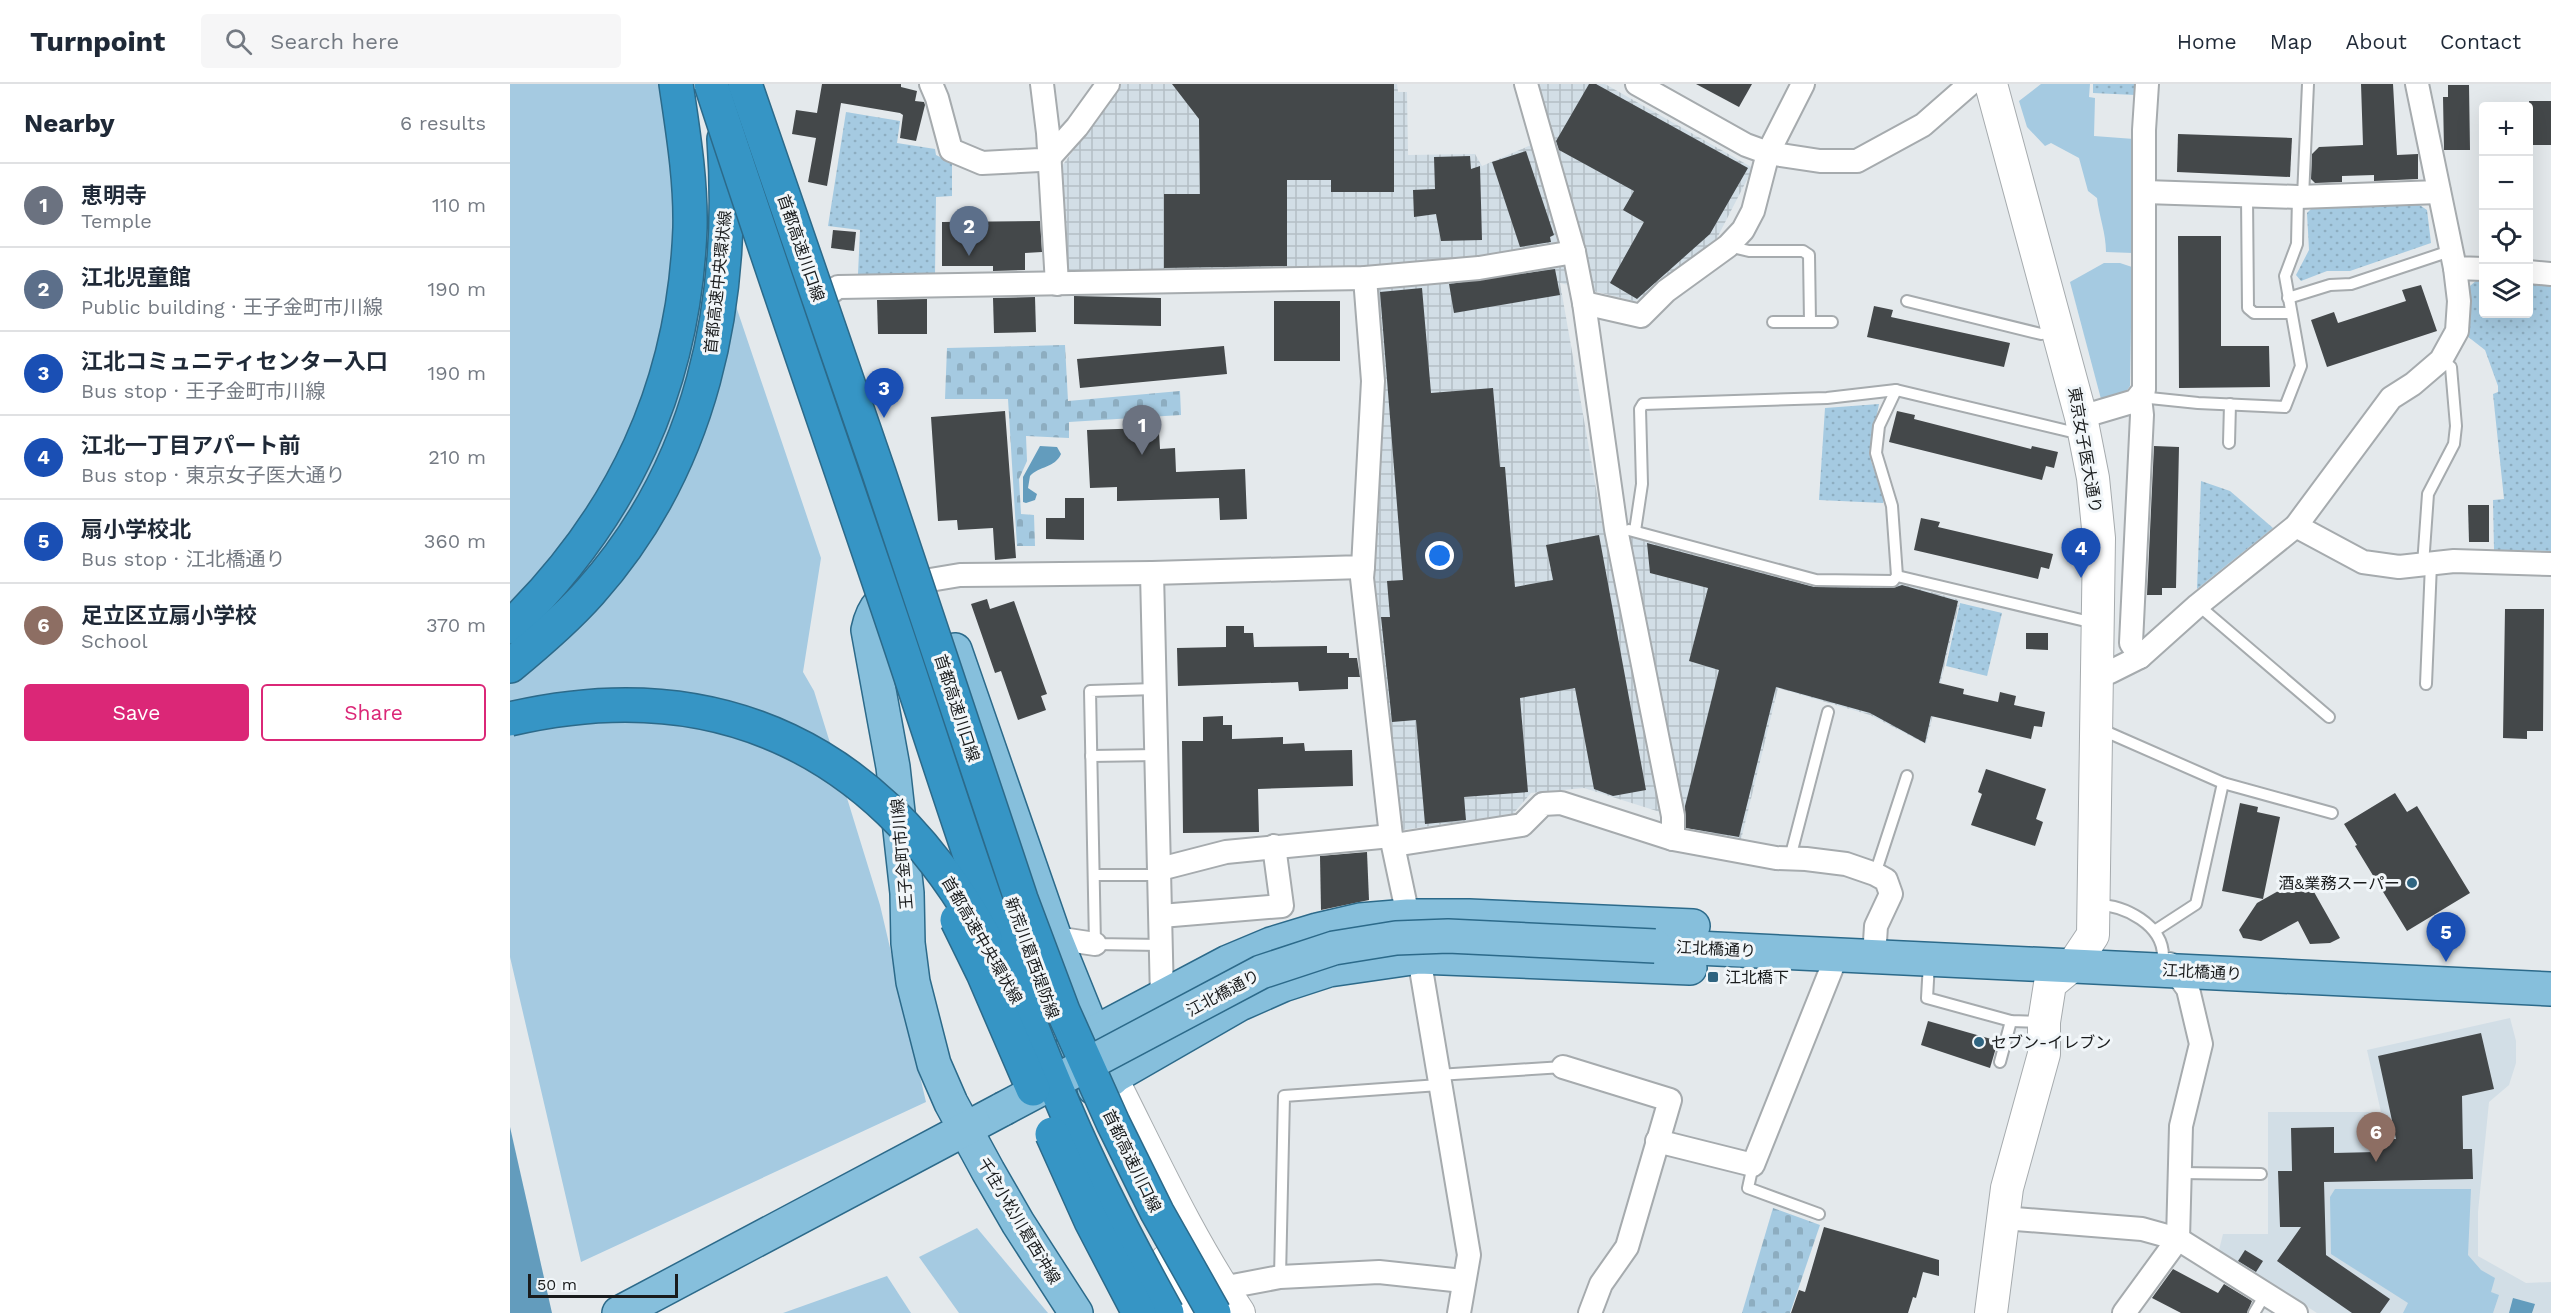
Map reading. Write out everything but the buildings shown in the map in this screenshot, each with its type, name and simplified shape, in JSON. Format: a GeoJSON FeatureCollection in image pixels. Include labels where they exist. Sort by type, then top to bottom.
{"type":"FeatureCollection","features":[{"type":"Feature","properties":{"kind":"highway"},"geometry":{"type":"LineString","coordinates":[[510,627],[575,554],[615,497],[640,449],[662,387],[680,317],[690,228],[686,147],[676,84]]}},
{"type":"Feature","properties":{"kind":"highway","name":"首都高速川口線"},"geometry":{"type":"LineString","coordinates":[[711,84],[774,278],[1029,1019],[1071,1123],[1113,1212],[1167,1313]]}},
{"type":"Feature","properties":{"kind":"highway","name":"首都高速中央環状線"},"geometry":{"type":"LineString","coordinates":[[510,666],[567,617],[610,568],[663,487],[686,439],[705,380],[717,322],[722,270],[727,177],[717,84]]}},
{"type":"Feature","properties":{"kind":"highway","name":"首都高速川口線"},"geometry":{"type":"LineString","coordinates":[[745,84],[879,473],[1021,899],[1063,1011],[1157,1212],[1225,1305]]}},
{"type":"Feature","properties":{"kind":"highway","name":"首都高速中央環状線"},"geometry":{"type":"LineString","coordinates":[[510,719],[573,708],[609,705],[645,705],[709,714],[771,733],[817,755],[851,777],[884,805],[936,861],[975,921],[1145,1245],[1184,1313]]}},
{"type":"Feature","properties":{"kind":"highway","name":"首都高速中央環状線"},"geometry":{"type":"LineString","coordinates":[[510,730],[592,716],[635,715],[698,722],[768,743],[813,764],[846,786],[877,813],[925,868],[962,929],[1091,1221],[1139,1313]]}},
{"type":"Feature","properties":{"kind":"main road"},"geometry":{"type":"LineString","coordinates":[[737,84],[821,299],[917,584],[1056,938],[1079,1041],[1099,1085],[1240,1004],[1283,985],[1329,970],[1419,957],[1690,969],[1790,953]]}},
{"type":"Feature","properties":{"kind":"main road"},"geometry":{"type":"LineString","coordinates":[[760,84],[821,299]]}},
{"type":"Feature","properties":{"kind":"main road","name":"王子金町市川線"},"geometry":{"type":"LineString","coordinates":[[917,584],[888,596],[877,604],[868,630],[893,767],[907,893],[908,943],[913,982],[934,1064],[965,1129]]}},
{"type":"Feature","properties":{"kind":"main road"},"geometry":{"type":"LineString","coordinates":[[1079,1041],[1228,962],[1271,944],[1360,920],[1408,916],[1469,916],[1698,926],[1790,953]]}},
{"type":"Feature","properties":{"kind":"main road","name":"江北橋通り"},"geometry":{"type":"LineString","coordinates":[[619,1313],[1261,972],[1334,948],[1396,938],[1448,936],[2073,965],[2169,963],[2551,989]]}},
{"type":"Feature","properties":{"kind":"main road","name":"千住小松川葛西沖線"},"geometry":{"type":"LineString","coordinates":[[965,1129],[1018,1223],[1076,1313]]}},
{"type":"Feature","properties":{"kind":"street"},"geometry":{"type":"LineString","coordinates":[[930,84],[937,98],[951,150],[982,163],[1040,160],[1050,157],[1077,127],[1108,84]]}},
{"type":"Feature","properties":{"kind":"street"},"geometry":{"type":"LineString","coordinates":[[1042,84],[1050,157],[1057,284]]}},
{"type":"Feature","properties":{"kind":"street"},"geometry":{"type":"LineString","coordinates":[[1526,84],[1574,252],[1584,303],[1626,530],[1672,816],[1672,839]]}},
{"type":"Feature","properties":{"kind":"street"},"geometry":{"type":"LineString","coordinates":[[1637,84],[1746,145],[1768,153],[1820,161],[1857,161],[1923,125],[1970,84]]}},
{"type":"Feature","properties":{"kind":"street"},"geometry":{"type":"LineString","coordinates":[[1584,303],[1641,316],[1666,291],[1728,246],[1743,230],[1753,211],[1768,153],[1803,84]]}},
{"type":"Feature","properties":{"kind":"street","name":"東京女子医大通り"},"geometry":{"type":"LineString","coordinates":[[1991,84],[2083,423],[2093,478],[2099,538],[2092,935],[2073,965],[2050,984],[2044,1022],[2044,1054],[2007,1188],[1991,1313]]}},
{"type":"Feature","properties":{"kind":"street"},"geometry":{"type":"LineString","coordinates":[[2083,423],[2135,401],[2144,390],[2144,130],[2147,84]]}},
{"type":"Feature","properties":{"kind":"street"},"geometry":{"type":"LineString","coordinates":[[2097,674],[2110,672],[2140,657],[2198,605],[2296,526],[2391,398],[2413,384],[2441,360],[2457,332],[2459,301],[2453,259],[2417,84]]}},
{"type":"Feature","properties":{"kind":"street"},"geometry":{"type":"LineString","coordinates":[[2145,192],[2301,197],[2439,192]]}},
{"type":"Feature","properties":{"kind":"street"},"geometry":{"type":"LineString","coordinates":[[821,299],[838,287],[1365,278],[1479,268],[1574,252]]}},
{"type":"Feature","properties":{"kind":"street"},"geometry":{"type":"LineString","coordinates":[[2453,259],[2479,268]]}},
{"type":"Feature","properties":{"kind":"street"},"geometry":{"type":"LineString","coordinates":[[2533,272],[2551,273]]}},
{"type":"Feature","properties":{"kind":"street"},"geometry":{"type":"LineString","coordinates":[[1365,278],[1373,381],[1362,578],[1392,840],[1408,916]]}},
{"type":"Feature","properties":{"kind":"street"},"geometry":{"type":"LineString","coordinates":[[2140,397],[2142,415],[2131,642],[2140,657]]}},
{"type":"Feature","properties":{"kind":"street"},"geometry":{"type":"LineString","coordinates":[[2296,526],[2362,562],[2399,567],[2454,561],[2551,564]]}},
{"type":"Feature","properties":{"kind":"street"},"geometry":{"type":"LineString","coordinates":[[917,584],[960,575],[1152,573],[1363,567]]}},
{"type":"Feature","properties":{"kind":"street"},"geometry":{"type":"LineString","coordinates":[[1152,573],[1162,998]]}},
{"type":"Feature","properties":{"kind":"street","name":"新荒川葛西堤防線"},"geometry":{"type":"LineString","coordinates":[[917,584],[1038,978],[1079,1041]]}},
{"type":"Feature","properties":{"kind":"street"},"geometry":{"type":"LineString","coordinates":[[1160,872],[1226,852],[1274,846],[1392,840],[1522,825],[1543,804],[1561,803],[1672,839],[1776,858],[1846,864],[1875,874],[1886,880],[1891,894],[1876,926],[1874,957]]}},
{"type":"Feature","properties":{"kind":"street"},"geometry":{"type":"LineString","coordinates":[[1161,916],[1282,906],[1274,846]]}},
{"type":"Feature","properties":{"kind":"street"},"geometry":{"type":"LineString","coordinates":[[1056,938],[1095,944]]}},
{"type":"Feature","properties":{"kind":"street"},"geometry":{"type":"LineString","coordinates":[[1657,1141],[1753,1166],[1837,955]]}},
{"type":"Feature","properties":{"kind":"street"},"geometry":{"type":"LineString","coordinates":[[1419,957],[1469,1255],[1459,1313]]}},
{"type":"Feature","properties":{"kind":"street"},"geometry":{"type":"LineString","coordinates":[[1228,962],[1240,1004]]}},
{"type":"Feature","properties":{"kind":"street"},"geometry":{"type":"LineString","coordinates":[[2124,1313],[2178,1239],[2181,1126],[2201,1044],[2188,989],[2169,963]]}},
{"type":"Feature","properties":{"kind":"street"},"geometry":{"type":"LineString","coordinates":[[1563,1067],[1670,1100],[1627,1247],[1601,1284],[1590,1313]]}},
{"type":"Feature","properties":{"kind":"street"},"geometry":{"type":"LineString","coordinates":[[1099,1085],[1167,1189],[1225,1305],[1280,1277],[1379,1272],[1463,1281]]}},
{"type":"Feature","properties":{"kind":"street"},"geometry":{"type":"LineString","coordinates":[[1099,1085],[1162,1254],[1195,1313]]}},
{"type":"Feature","properties":{"kind":"street"},"geometry":{"type":"LineString","coordinates":[[2003,1218],[2142,1229],[2178,1239],[2296,1313]]}},
{"type":"Feature","properties":{"kind":"lane"},"geometry":{"type":"LineString","coordinates":[[2140,397],[2285,407],[2301,366],[2285,276],[2297,244],[2308,84]]}},
{"type":"Feature","properties":{"kind":"lane"},"geometry":{"type":"LineString","coordinates":[[2247,196],[2248,308],[2254,313],[2291,313]]}},
{"type":"Feature","properties":{"kind":"lane"},"geometry":{"type":"LineString","coordinates":[[1728,246],[1749,251],[1803,251],[1809,255],[1810,321]]}},
{"type":"Feature","properties":{"kind":"lane"},"geometry":{"type":"LineString","coordinates":[[2289,298],[2330,285],[2351,284],[2453,259]]}},
{"type":"Feature","properties":{"kind":"lane"},"geometry":{"type":"LineString","coordinates":[[1907,301],[2041,334],[2059,331]]}},
{"type":"Feature","properties":{"kind":"lane"},"geometry":{"type":"LineString","coordinates":[[1773,321],[1832,321]]}},
{"type":"Feature","properties":{"kind":"lane"},"geometry":{"type":"LineString","coordinates":[[2426,684],[2428,494],[2454,444],[2456,426],[2451,367],[2441,360]]}},
{"type":"Feature","properties":{"kind":"lane"},"geometry":{"type":"LineString","coordinates":[[1896,390],[1879,426],[1876,453],[1892,506],[1897,576],[1893,581],[1816,580],[1626,530],[1642,484],[1640,409],[1642,404],[1827,398],[1896,390],[2068,431],[2083,423]]}},
{"type":"Feature","properties":{"kind":"lane"},"geometry":{"type":"LineString","coordinates":[[2229,443],[2230,404]]}},
{"type":"Feature","properties":{"kind":"lane"},"geometry":{"type":"LineString","coordinates":[[1897,576],[2098,623]]}},
{"type":"Feature","properties":{"kind":"lane"},"geometry":{"type":"LineString","coordinates":[[2198,605],[2329,717]]}},
{"type":"Feature","properties":{"kind":"lane"},"geometry":{"type":"LineString","coordinates":[[1155,689],[1090,691],[1095,944],[1161,945]]}},
{"type":"Feature","properties":{"kind":"lane"},"geometry":{"type":"LineString","coordinates":[[1790,858],[1828,712]]}},
{"type":"Feature","properties":{"kind":"lane"},"geometry":{"type":"LineString","coordinates":[[2095,727],[2223,783],[2332,813]]}},
{"type":"Feature","properties":{"kind":"lane"},"geometry":{"type":"LineString","coordinates":[[1091,756],[1157,755]]}},
{"type":"Feature","properties":{"kind":"lane"},"geometry":{"type":"LineString","coordinates":[[1875,874],[1907,776]]}},
{"type":"Feature","properties":{"kind":"lane"},"geometry":{"type":"LineString","coordinates":[[2156,930],[2196,904],[2223,783]]}},
{"type":"Feature","properties":{"kind":"lane"},"geometry":{"type":"LineString","coordinates":[[1094,875],[1160,872]]}},
{"type":"Feature","properties":{"kind":"lane"},"geometry":{"type":"LineString","coordinates":[[2094,904],[2114,905],[2156,930],[2169,963]]}},
{"type":"Feature","properties":{"kind":"lane"},"geometry":{"type":"LineString","coordinates":[[1929,959],[1927,998],[2011,1021],[2044,1022]]}},
{"type":"Feature","properties":{"kind":"lane"},"geometry":{"type":"LineString","coordinates":[[2000,1062],[2011,1021]]}},
{"type":"Feature","properties":{"kind":"lane"},"geometry":{"type":"LineString","coordinates":[[1280,1277],[1284,1095],[1563,1067]]}},
{"type":"Feature","properties":{"kind":"lane"},"geometry":{"type":"LineString","coordinates":[[1753,1166],[1748,1188],[1819,1214]]}},
{"type":"Feature","properties":{"kind":"lane"},"geometry":{"type":"LineString","coordinates":[[2179,1173],[2261,1174]]}},
{"type":"Feature","properties":{"kind":"lane"},"geometry":{"type":"LineString","coordinates":[[2254,1313],[2265,1293]]}},
{"type":"Feature","properties":{"kind":"shaded area"},"geometry":{"type":"Polygon","coordinates":[[[1121,84],[1397,84],[1398,92],[1407,92],[1408,155],[1475,154],[1482,166],[1550,139],[1535,84],[1605,84],[1753,168],[1717,238],[1675,270],[1648,297],[1634,301],[1560,283],[1603,528],[1817,587],[1903,584],[1960,600],[1926,744],[1870,715],[1778,688],[1740,844],[1682,832],[1679,818],[1584,788],[1531,793],[1513,814],[1403,830],[1397,826],[1371,577],[1371,271],[1074,275],[1065,271],[1062,166],[1121,84]]]}},
{"type":"Feature","properties":{"kind":"shaded area"},"geometry":{"type":"Polygon","coordinates":[[[1040,446],[1057,447],[1061,454],[1055,462],[1030,476],[1028,488],[1037,494],[1035,500],[1026,503],[1023,502],[1023,477],[1040,446]]]}},
{"type":"Feature","properties":{"kind":"shaded area"},"geometry":{"type":"Polygon","coordinates":[[[2510,1018],[2516,1041],[2516,1063],[2509,1085],[2489,1102],[2478,1212],[2478,1256],[2526,1283],[2551,1282],[2551,1313],[2317,1313],[2219,1250],[2223,1234],[2268,1234],[2268,1112],[2381,1112],[2367,1050],[2510,1018]]]}},
{"type":"Feature","properties":{"kind":"shaded area"},"geometry":{"type":"Polygon","coordinates":[[[510,1127],[552,1313],[510,1313],[510,1127]]]}},
{"type":"Feature","properties":{"kind":"shaded area"},"geometry":{"type":"Polygon","coordinates":[[[2513,1298],[2535,1304],[2532,1313],[2509,1313],[2513,1298]]]}},
{"type":"Feature","properties":{"kind":"green space"},"geometry":{"type":"Polygon","coordinates":[[[510,84],[661,84],[821,558],[803,672],[814,691],[880,905],[926,1102],[581,1262],[510,957],[510,84]]]}},
{"type":"Feature","properties":{"kind":"green space"},"geometry":{"type":"Polygon","coordinates":[[[2041,84],[2090,84],[2089,97],[2095,98],[2094,136],[2134,139],[2133,253],[2106,252],[2097,198],[2088,191],[2079,158],[2051,143],[2045,146],[2027,127],[2019,101],[2041,84]]]}},
{"type":"Feature","properties":{"kind":"green space"},"geometry":{"type":"Polygon","coordinates":[[[2093,84],[2136,84],[2135,95],[2093,93],[2093,84]]]}},
{"type":"Feature","properties":{"kind":"green space"},"geometry":{"type":"Polygon","coordinates":[[[846,112],[900,121],[897,143],[935,149],[936,155],[952,163],[952,196],[936,197],[935,276],[858,274],[860,230],[828,226],[846,112]]]}},
{"type":"Feature","properties":{"kind":"green space"},"geometry":{"type":"Polygon","coordinates":[[[2418,204],[2427,210],[2431,243],[2350,271],[2327,271],[2301,281],[2296,275],[2309,250],[2307,213],[2311,209],[2418,204]]]}},
{"type":"Feature","properties":{"kind":"green space"},"geometry":{"type":"Polygon","coordinates":[[[2104,263],[2120,263],[2132,267],[2130,386],[2125,393],[2101,399],[2070,282],[2104,263]]]}},
{"type":"Feature","properties":{"kind":"green space"},"geometry":{"type":"Polygon","coordinates":[[[2479,279],[2479,318],[2533,318],[2533,283],[2551,284],[2551,551],[2494,550],[2493,500],[2504,499],[2493,394],[2498,392],[2498,386],[2485,350],[2467,336],[2470,286],[2479,279]]]}},
{"type":"Feature","properties":{"kind":"green space"},"geometry":{"type":"Polygon","coordinates":[[[1065,345],[1068,401],[1180,391],[1181,415],[1069,422],[1069,438],[1026,436],[1027,461],[1019,479],[1021,514],[1034,515],[1035,546],[1017,546],[1008,399],[945,399],[947,348],[1065,345]]]}},
{"type":"Feature","properties":{"kind":"green space"},"geometry":{"type":"Polygon","coordinates":[[[1879,404],[1871,445],[1871,461],[1884,498],[1883,503],[1819,500],[1825,408],[1879,404]]]}},
{"type":"Feature","properties":{"kind":"green space"},"geometry":{"type":"Polygon","coordinates":[[[2201,481],[2230,491],[2273,528],[2197,589],[2201,481]]]}},
{"type":"Feature","properties":{"kind":"green space"},"geometry":{"type":"Polygon","coordinates":[[[1960,603],[2002,613],[1987,676],[1946,666],[1960,603]]]}},
{"type":"Feature","properties":{"kind":"green space"},"geometry":{"type":"Polygon","coordinates":[[[2335,1189],[2471,1189],[2468,1255],[2481,1270],[2495,1278],[2491,1292],[2499,1295],[2493,1313],[2403,1313],[2408,1303],[2331,1254],[2330,1197],[2335,1189]]]}},
{"type":"Feature","properties":{"kind":"green space"},"geometry":{"type":"Polygon","coordinates":[[[1773,1208],[1820,1225],[1790,1313],[1742,1313],[1773,1208]]]}},
{"type":"Feature","properties":{"kind":"green space"},"geometry":{"type":"Polygon","coordinates":[[[977,1228],[1048,1313],[959,1313],[919,1257],[977,1228]]]}},
{"type":"Feature","properties":{"kind":"green space"},"geometry":{"type":"Polygon","coordinates":[[[887,1276],[911,1313],[783,1313],[887,1276]]]}},
{"type":"Feature","properties":{"kind":"place","name":"江北児童館"},"geometry":{"type":"Point","coordinates":[969,256]}},
{"type":"Feature","properties":{"kind":"place","name":"江北コミュニティセンター入口"},"geometry":{"type":"Point","coordinates":[884,418]}},
{"type":"Feature","properties":{"kind":"place","name":"恵明寺"},"geometry":{"type":"Point","coordinates":[1142,455]}},
{"type":"Feature","properties":{"kind":"place","name":"江北一丁目アパート前"},"geometry":{"type":"Point","coordinates":[2081,578]}},
{"type":"Feature","properties":{"kind":"place","name":"酒&業務スーパー"},"geometry":{"type":"Point","coordinates":[2412,883]}},
{"type":"Feature","properties":{"kind":"place","name":"扇小学校北"},"geometry":{"type":"Point","coordinates":[2446,962]}},
{"type":"Feature","properties":{"kind":"place","name":"江北橋下"},"geometry":{"type":"Point","coordinates":[1713,977]}},
{"type":"Feature","properties":{"kind":"place","name":"セブン-イレブン"},"geometry":{"type":"Point","coordinates":[1979,1042]}},
{"type":"Feature","properties":{"kind":"place","name":"足立区立扇小学校"},"geometry":{"type":"Point","coordinates":[2376,1162]}}]}
